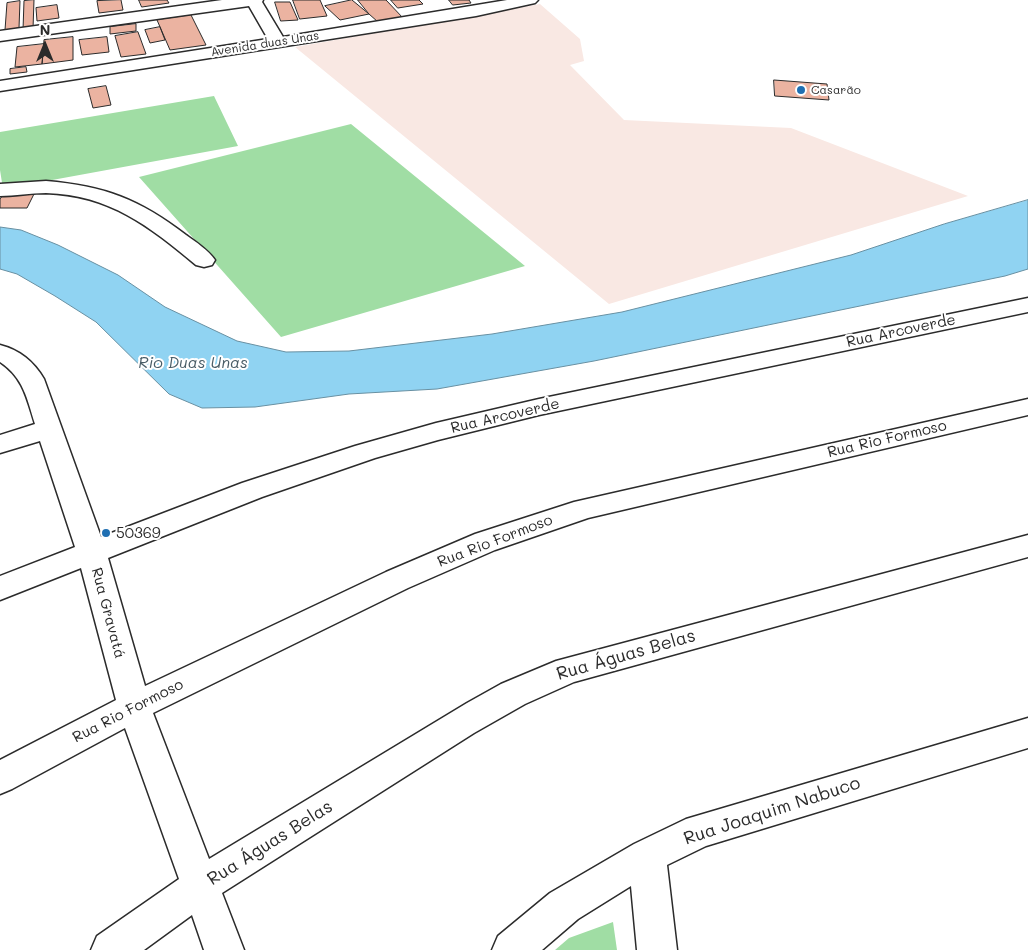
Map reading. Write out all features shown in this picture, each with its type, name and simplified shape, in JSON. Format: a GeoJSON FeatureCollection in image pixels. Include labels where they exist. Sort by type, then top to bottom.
{"type":"FeatureCollection","features":[{"type":"Feature","properties":{"kind":"street"},"geometry":{"type":"LineString","coordinates":[[0,36],[254,0],[278,42]]}},
{"type":"Feature","properties":{"kind":"street","name":"Avenida duas Unas"},"geometry":{"type":"LineString","coordinates":[[0,86],[476,11],[530,0]]}},
{"type":"Feature","properties":{"kind":"street"},"geometry":{"type":"LineString","coordinates":[[0,190],[48,187],[100,194],[120,200],[155,220],[204,260]]}},
{"type":"Feature","properties":{"kind":"street","name":"Rua Arcoverde"},"geometry":{"type":"LineString","coordinates":[[0,588],[252,490],[365,452],[445,430],[549,405],[1028,305]]}},
{"type":"Feature","properties":{"kind":"street","name":"Rua Gravatá"},"geometry":{"type":"LineString","coordinates":[[0,352],[20,364],[30,375],[92,553],[134,706],[224,950]]}},
{"type":"Feature","properties":{"kind":"street","name":"Rua Rio Formoso"},"geometry":{"type":"LineString","coordinates":[[0,778],[134,706],[397,580],[485,542],[546,520],[606,504],[1028,407]]}},
{"type":"Feature","properties":{"kind":"street"},"geometry":{"type":"LineString","coordinates":[[0,444],[49,429]]}},
{"type":"Feature","properties":{"kind":"street","name":"Rua Águas Belas"},"geometry":{"type":"LineString","coordinates":[[111,950],[200,886],[429,744],[460,722],[544,679],[567,670],[1028,546]]}},
{"type":"Feature","properties":{"kind":"street","name":"Rua Joaquim Nabuco"},"geometry":{"type":"LineString","coordinates":[[512,950],[564,906],[647,856],[699,831],[1028,733]]}},
{"type":"Feature","properties":{"kind":"street"},"geometry":{"type":"LineString","coordinates":[[647,856],[657,950]]}},
{"type":"Feature","properties":{"kind":"shaded area"},"geometry":{"type":"Polygon","coordinates":[[[540,4],[580,39],[584,61],[570,65],[624,120],[791,128],[968,196],[609,304],[295,47],[540,4]]]}},
{"type":"Feature","properties":{"kind":"green space"},"geometry":{"type":"Polygon","coordinates":[[[214,96],[238,146],[3,189],[0,170],[0,132],[214,96]]]}},
{"type":"Feature","properties":{"kind":"green space"},"geometry":{"type":"Polygon","coordinates":[[[351,124],[525,266],[281,337],[139,177],[351,124]]]}},
{"type":"Feature","properties":{"kind":"green space"},"geometry":{"type":"Polygon","coordinates":[[[613,922],[617,950],[555,950],[569,938],[613,922]]]}},
{"type":"Feature","properties":{"kind":"water","name":"Rio Duas Unas"},"geometry":{"type":"Polygon","coordinates":[[[1028,200],[1028,269],[1005,276],[594,361],[437,389],[349,394],[255,407],[202,408],[169,394],[96,322],[17,274],[0,269],[0,227],[21,230],[58,245],[118,275],[165,307],[237,341],[286,352],[349,351],[492,334],[622,312],[851,255],[944,224],[1028,200]]]}},
{"type":"Feature","properties":{"kind":"building"},"geometry":{"type":"Polygon","coordinates":[[[34,0],[33,29],[23,30],[24,1],[34,0]]]}},
{"type":"Feature","properties":{"kind":"building"},"geometry":{"type":"Polygon","coordinates":[[[121,0],[123,10],[99,13],[97,1],[121,0]]]}},
{"type":"Feature","properties":{"kind":"building"},"geometry":{"type":"Polygon","coordinates":[[[139,0],[167,0],[169,3],[142,7],[139,0]]]}},
{"type":"Feature","properties":{"kind":"building"},"geometry":{"type":"Polygon","coordinates":[[[293,0],[320,0],[327,16],[300,19],[293,0]]]}},
{"type":"Feature","properties":{"kind":"building"},"geometry":{"type":"Polygon","coordinates":[[[352,0],[369,14],[340,20],[325,6],[352,0]]]}},
{"type":"Feature","properties":{"kind":"building"},"geometry":{"type":"Polygon","coordinates":[[[358,0],[386,0],[403,18],[378,22],[358,0]]]}},
{"type":"Feature","properties":{"kind":"building"},"geometry":{"type":"Polygon","coordinates":[[[391,0],[419,0],[423,4],[398,8],[391,0]]]}},
{"type":"Feature","properties":{"kind":"building"},"geometry":{"type":"Polygon","coordinates":[[[449,0],[469,0],[471,3],[453,5],[449,0]]]}},
{"type":"Feature","properties":{"kind":"building"},"geometry":{"type":"Polygon","coordinates":[[[20,1],[19,28],[5,30],[7,3],[20,1]]]}},
{"type":"Feature","properties":{"kind":"building"},"geometry":{"type":"Polygon","coordinates":[[[275,2],[290,2],[298,20],[281,21],[275,2]]]}},
{"type":"Feature","properties":{"kind":"building"},"geometry":{"type":"Polygon","coordinates":[[[57,5],[59,18],[37,21],[36,8],[57,5]]]}},
{"type":"Feature","properties":{"kind":"building"},"geometry":{"type":"Polygon","coordinates":[[[191,15],[206,45],[170,50],[157,20],[191,15]]]}},
{"type":"Feature","properties":{"kind":"building"},"geometry":{"type":"Polygon","coordinates":[[[136,24],[136,31],[110,34],[110,27],[136,24]]]}},
{"type":"Feature","properties":{"kind":"building"},"geometry":{"type":"Polygon","coordinates":[[[160,27],[165,40],[150,43],[145,30],[160,27]]]}},
{"type":"Feature","properties":{"kind":"building"},"geometry":{"type":"Polygon","coordinates":[[[138,32],[146,54],[121,57],[115,36],[138,32]]]}},
{"type":"Feature","properties":{"kind":"building"},"geometry":{"type":"Polygon","coordinates":[[[73,37],[73,60],[42,64],[44,40],[73,37]]]}},
{"type":"Feature","properties":{"kind":"building"},"geometry":{"type":"Polygon","coordinates":[[[107,37],[109,52],[82,55],[79,40],[107,37]]]}},
{"type":"Feature","properties":{"kind":"building"},"geometry":{"type":"Polygon","coordinates":[[[44,44],[42,64],[15,67],[17,47],[44,44]]]}},
{"type":"Feature","properties":{"kind":"building"},"geometry":{"type":"Polygon","coordinates":[[[26,67],[27,72],[10,74],[10,69],[26,67]]]}},
{"type":"Feature","properties":{"kind":"building","name":"Casarão"},"geometry":{"type":"Polygon","coordinates":[[[774,80],[827,84],[829,100],[775,96],[774,80]]]}},
{"type":"Feature","properties":{"kind":"building"},"geometry":{"type":"Polygon","coordinates":[[[106,86],[111,105],[93,108],[88,89],[106,86]]]}},
{"type":"Feature","properties":{"kind":"building"},"geometry":{"type":"Polygon","coordinates":[[[34,194],[27,208],[0,208],[0,199],[3,195],[34,194]]]}},
{"type":"Feature","properties":{"kind":"place","name":"Casarão"},"geometry":{"type":"Point","coordinates":[801,90]}},
{"type":"Feature","properties":{"kind":"place","name":"50369"},"geometry":{"type":"Point","coordinates":[106,533]}}]}
